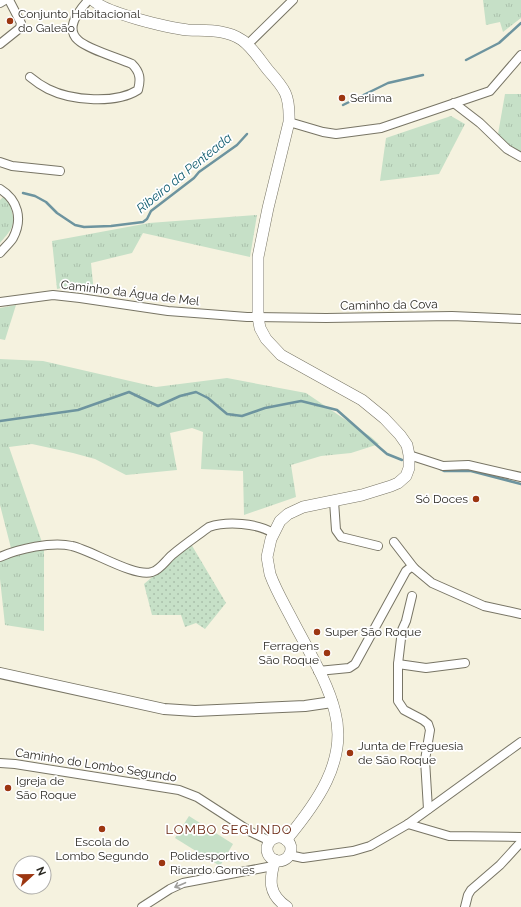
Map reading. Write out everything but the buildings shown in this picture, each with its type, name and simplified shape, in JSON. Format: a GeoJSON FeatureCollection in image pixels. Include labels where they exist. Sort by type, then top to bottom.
{"type":"FeatureCollection","features":[{"type":"Feature","properties":{"kind":"main road"},"geometry":{"type":"LineString","coordinates":[[93,0],[97,4],[117,13],[174,27],[187,30],[224,32],[241,40],[247,45],[282,86],[290,108],[289,122],[268,208],[258,257],[258,317],[260,328],[266,339],[281,355],[362,400],[384,418],[407,445],[409,468],[406,476],[398,483],[362,495],[303,507],[292,512],[280,521],[273,533],[268,548],[267,556],[270,574],[332,702],[337,723],[338,738],[334,764],[325,784],[303,819],[286,840]]}},
{"type":"Feature","properties":{"kind":"main road"},"geometry":{"type":"LineString","coordinates":[[286,840],[278,838],[270,841],[267,852],[274,863],[271,875],[271,888],[277,899],[287,907]]}},
{"type":"Feature","properties":{"kind":"main road"},"geometry":{"type":"LineString","coordinates":[[274,863],[289,855],[290,849],[286,840]]}},
{"type":"Feature","properties":{"kind":"street"},"geometry":{"type":"LineString","coordinates":[[0,4],[5,0]]}},
{"type":"Feature","properties":{"kind":"street"},"geometry":{"type":"LineString","coordinates":[[0,44],[20,28],[22,23],[9,0]]}},
{"type":"Feature","properties":{"kind":"street"},"geometry":{"type":"LineString","coordinates":[[30,77],[50,90],[69,96],[108,100],[122,98],[138,90],[140,76],[137,69],[132,64],[85,45],[74,35],[72,28],[73,21],[84,4],[89,0]]}},
{"type":"Feature","properties":{"kind":"street"},"geometry":{"type":"LineString","coordinates":[[247,45],[293,0]]}},
{"type":"Feature","properties":{"kind":"street"},"geometry":{"type":"LineString","coordinates":[[289,122],[322,132],[336,134],[381,128],[492,90],[521,55]]}},
{"type":"Feature","properties":{"kind":"street"},"geometry":{"type":"LineString","coordinates":[[454,103],[480,123],[507,149],[521,157]]}},
{"type":"Feature","properties":{"kind":"street"},"geometry":{"type":"LineString","coordinates":[[0,162],[12,166],[60,171]]}},
{"type":"Feature","properties":{"kind":"street"},"geometry":{"type":"LineString","coordinates":[[0,252],[12,239],[18,227],[19,214],[15,203],[4,191]]}},
{"type":"Feature","properties":{"kind":"street","name":"Caminho da Água de Mel"},"geometry":{"type":"LineString","coordinates":[[0,302],[53,295],[168,311],[258,317]]}},
{"type":"Feature","properties":{"kind":"street","name":"Caminho da Cova"},"geometry":{"type":"LineString","coordinates":[[258,317],[326,318],[452,316],[521,319]]}},
{"type":"Feature","properties":{"kind":"street"},"geometry":{"type":"LineString","coordinates":[[409,455],[443,466],[468,465],[521,477]]}},
{"type":"Feature","properties":{"kind":"street"},"geometry":{"type":"LineString","coordinates":[[334,501],[336,530],[338,534],[341,537],[378,546]]}},
{"type":"Feature","properties":{"kind":"street"},"geometry":{"type":"LineString","coordinates":[[0,557],[27,549],[50,545],[66,545],[80,548],[132,570],[146,574],[156,570],[209,527],[215,525],[226,524],[256,526],[273,533]]}},
{"type":"Feature","properties":{"kind":"street"},"geometry":{"type":"LineString","coordinates":[[394,542],[414,568],[432,582],[484,606],[521,614]]}},
{"type":"Feature","properties":{"kind":"street"},"geometry":{"type":"LineString","coordinates":[[318,671],[349,668],[354,664],[406,570],[411,567],[414,568]]}},
{"type":"Feature","properties":{"kind":"street"},"geometry":{"type":"LineString","coordinates":[[412,596],[406,621],[402,630],[398,664],[398,701],[404,710],[428,724],[430,730],[425,760],[428,809]]}},
{"type":"Feature","properties":{"kind":"street"},"geometry":{"type":"LineString","coordinates":[[398,664],[426,668],[465,663]]}},
{"type":"Feature","properties":{"kind":"street"},"geometry":{"type":"LineString","coordinates":[[0,673],[164,709],[195,711],[305,706],[332,702]]}},
{"type":"Feature","properties":{"kind":"street"},"geometry":{"type":"LineString","coordinates":[[289,855],[303,858],[353,851],[370,846],[408,824],[521,742]]}},
{"type":"Feature","properties":{"kind":"street","name":"Caminho do Lombo Segundo"},"geometry":{"type":"LineString","coordinates":[[0,763],[15,764],[179,790],[196,798],[252,832],[270,841]]}},
{"type":"Feature","properties":{"kind":"street"},"geometry":{"type":"LineString","coordinates":[[408,824],[450,836],[521,837]]}},
{"type":"Feature","properties":{"kind":"street"},"geometry":{"type":"LineString","coordinates":[[465,907],[471,890],[500,864],[521,842]]}},
{"type":"Feature","properties":{"kind":"street"},"geometry":{"type":"LineString","coordinates":[[142,907],[170,889],[183,883],[253,869],[274,863]]}},
{"type":"Feature","properties":{"kind":"green space"},"geometry":{"type":"Polygon","coordinates":[[[483,0],[521,0],[521,18],[503,32],[500,22],[486,25],[483,0]]]}},
{"type":"Feature","properties":{"kind":"green space"},"geometry":{"type":"Polygon","coordinates":[[[505,94],[521,94],[521,152],[511,147],[498,134],[505,94]]]}},
{"type":"Feature","properties":{"kind":"green space"},"geometry":{"type":"Polygon","coordinates":[[[451,116],[465,124],[439,174],[380,181],[386,138],[451,116]]]}},
{"type":"Feature","properties":{"kind":"green space"},"geometry":{"type":"Polygon","coordinates":[[[3,197],[7,200],[12,210],[13,222],[11,229],[0,243],[0,200],[3,197]]]}},
{"type":"Feature","properties":{"kind":"green space"},"geometry":{"type":"Polygon","coordinates":[[[257,215],[250,257],[143,233],[132,253],[91,263],[94,293],[70,286],[57,289],[52,241],[149,223],[257,215]]]}},
{"type":"Feature","properties":{"kind":"green space"},"geometry":{"type":"Polygon","coordinates":[[[16,305],[5,340],[0,339],[0,308],[16,305]]]}},
{"type":"Feature","properties":{"kind":"green space"},"geometry":{"type":"Polygon","coordinates":[[[0,359],[43,361],[156,387],[227,378],[306,393],[379,444],[351,453],[321,456],[291,465],[296,497],[244,515],[243,471],[201,469],[203,432],[192,428],[170,433],[177,470],[126,475],[95,459],[73,453],[32,444],[9,447],[44,548],[44,631],[5,625],[0,579],[0,559],[13,556],[0,505],[0,359]]]}},
{"type":"Feature","properties":{"kind":"green space"},"geometry":{"type":"Polygon","coordinates":[[[191,544],[226,603],[205,629],[196,623],[185,627],[181,615],[152,615],[144,584],[191,544]]]}},
{"type":"Feature","properties":{"kind":"green space"},"geometry":{"type":"Polygon","coordinates":[[[189,816],[233,844],[220,866],[175,838],[189,816]]]}},
{"type":"Feature","properties":{"kind":"waterway","name":"Ribeiro da Penteada"},"geometry":{"type":"LineString","coordinates":[[466,60],[499,43],[521,23]]}},
{"type":"Feature","properties":{"kind":"waterway","name":"Ribeiro da Penteada"},"geometry":{"type":"LineString","coordinates":[[343,105],[388,83],[423,75]]}},
{"type":"Feature","properties":{"kind":"waterway","name":"Ribeiro da Penteada"},"geometry":{"type":"LineString","coordinates":[[23,193],[35,196],[46,202],[57,213],[75,225],[84,227],[111,226],[143,222],[147,219],[151,211],[194,178],[199,172],[237,145],[247,134]]}},
{"type":"Feature","properties":{"kind":"waterway","name":"Ribeiro da Penteada"},"geometry":{"type":"LineString","coordinates":[[0,421],[78,410],[129,392],[158,406],[180,396],[196,392],[208,398],[227,414],[242,416],[265,408],[301,401],[337,410],[387,454],[402,460]]}},
{"type":"Feature","properties":{"kind":"waterway","name":"Ribeiro da Penteada"},"geometry":{"type":"LineString","coordinates":[[440,469],[444,471],[471,471],[521,484]]}},
{"type":"Feature","properties":{"kind":"place","name":"Conjunto Habitacional do Galeão"},"geometry":{"type":"Point","coordinates":[10,21]}},
{"type":"Feature","properties":{"kind":"place","name":"Serlima"},"geometry":{"type":"Point","coordinates":[342,98]}},
{"type":"Feature","properties":{"kind":"place","name":"Só Doces"},"geometry":{"type":"Point","coordinates":[476,499]}},
{"type":"Feature","properties":{"kind":"place","name":"Super São Roque"},"geometry":{"type":"Point","coordinates":[317,632]}},
{"type":"Feature","properties":{"kind":"place","name":"Ferragens São Roque"},"geometry":{"type":"Point","coordinates":[327,653]}},
{"type":"Feature","properties":{"kind":"place","name":"Junta de Freguesia de São Roque"},"geometry":{"type":"Point","coordinates":[350,753]}},
{"type":"Feature","properties":{"kind":"place","name":"Igreja de São Roque"},"geometry":{"type":"Point","coordinates":[8,788]}},
{"type":"Feature","properties":{"kind":"place","name":"Escola do Lombo Segundo"},"geometry":{"type":"Point","coordinates":[102,829]}},
{"type":"Feature","properties":{"kind":"place","name":"Polidesportivo Ricardo Gomes"},"geometry":{"type":"Point","coordinates":[162,863]}},
{"type":"Feature","properties":{"kind":"district","name":"LOMBO SEGUNDO"},"geometry":{"type":"Point","coordinates":[229,829]}}]}
